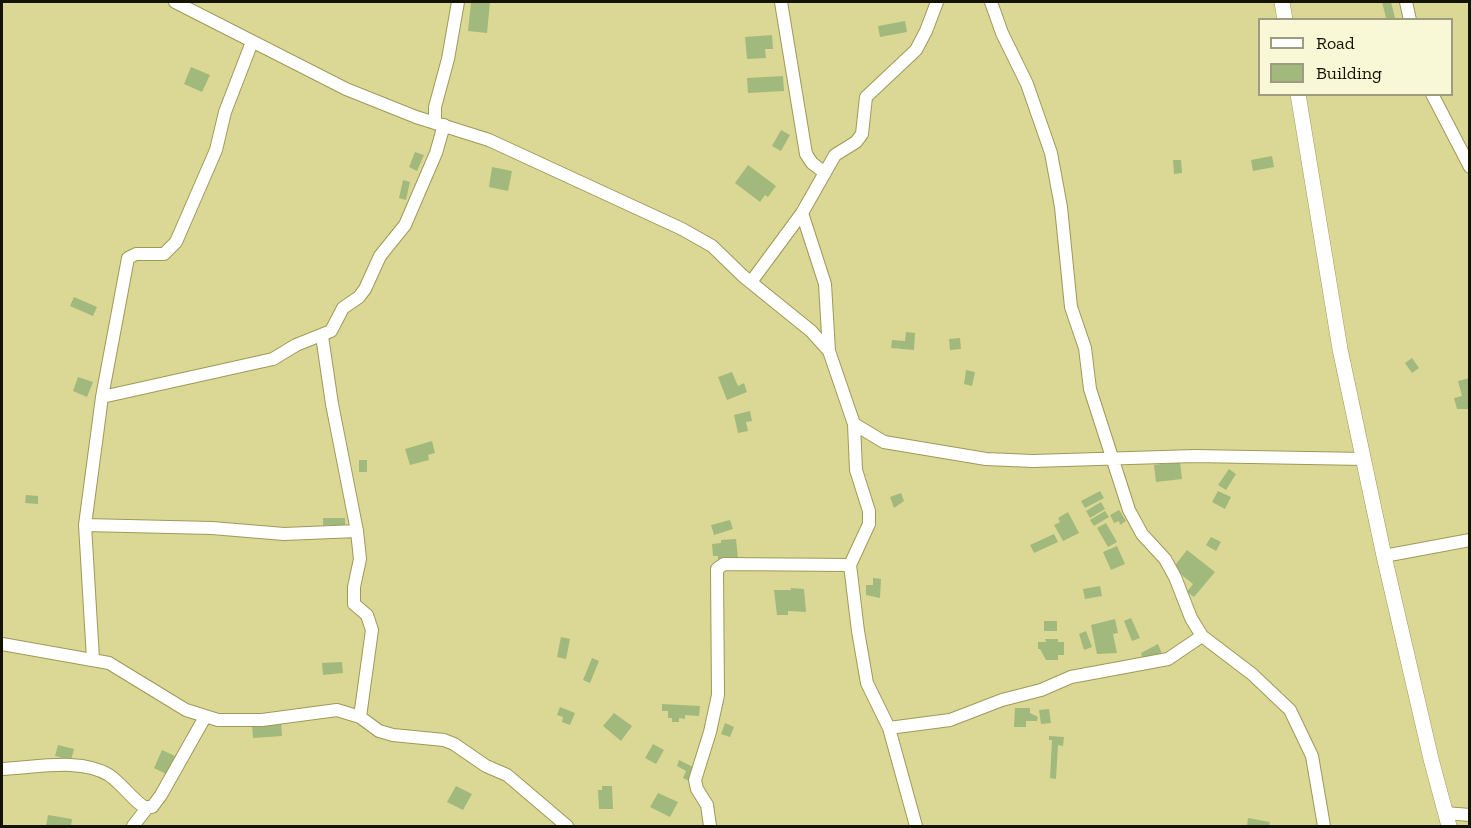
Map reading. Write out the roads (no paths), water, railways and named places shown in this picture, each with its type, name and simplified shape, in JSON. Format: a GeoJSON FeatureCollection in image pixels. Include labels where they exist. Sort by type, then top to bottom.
{"type":"FeatureCollection","features":[{"type":"Feature","properties":{"kind":"street"},"geometry":{"type":"LineString","coordinates":[[175,2],[346,89],[489,140],[682,229],[712,246],[751,282],[811,331],[830,351]]}},
{"type":"Feature","properties":{"kind":"street"},"geometry":{"type":"LineString","coordinates":[[102,397],[273,359],[296,345],[331,331],[343,308],[359,297],[365,289],[380,256],[405,225],[436,153],[439,124],[435,107],[448,59],[458,2]]}},
{"type":"Feature","properties":{"kind":"street"},"geometry":{"type":"LineString","coordinates":[[781,2],[806,154],[812,163],[825,173]]}},
{"type":"Feature","properties":{"kind":"street"},"geometry":{"type":"LineString","coordinates":[[751,282],[802,213],[835,155],[856,142],[862,134],[866,97],[916,50],[926,32],[937,2]]}},
{"type":"Feature","properties":{"kind":"street"},"geometry":{"type":"LineString","coordinates":[[992,2],[1002,33],[1027,84],[1056,173],[1071,307],[1085,348],[1090,389],[1130,510],[1142,534],[1165,560],[1175,577],[1191,618],[1202,636],[1252,674],[1290,710],[1312,756],[1324,826]]}},
{"type":"Feature","properties":{"kind":"street"},"geometry":{"type":"LineString","coordinates":[[1282,2],[1285,18]]}},
{"type":"Feature","properties":{"kind":"street"},"geometry":{"type":"LineString","coordinates":[[1406,2],[1410,18]]}},
{"type":"Feature","properties":{"kind":"street"},"geometry":{"type":"LineString","coordinates":[[93,659],[86,525],[102,397],[128,258],[136,254],[164,254],[176,242],[216,150],[225,112],[252,42]]}},
{"type":"Feature","properties":{"kind":"street"},"geometry":{"type":"LineString","coordinates":[[1298,96],[1340,349],[1384,556],[1447,820],[1470,815]]}},
{"type":"Feature","properties":{"kind":"street"},"geometry":{"type":"LineString","coordinates":[[1433,96],[1470,167]]}},
{"type":"Feature","properties":{"kind":"street"},"geometry":{"type":"LineString","coordinates":[[802,213],[825,284],[830,351],[854,424],[856,470],[869,511],[869,524],[850,565],[867,683],[889,728],[916,826]]}},
{"type":"Feature","properties":{"kind":"street"},"geometry":{"type":"LineString","coordinates":[[322,336],[332,404],[357,531],[360,559],[354,587],[354,604],[367,615],[372,630],[360,717]]}},
{"type":"Feature","properties":{"kind":"street"},"geometry":{"type":"LineString","coordinates":[[854,424],[884,442],[969,457],[1033,461],[1243,455],[1364,459]]}},
{"type":"Feature","properties":{"kind":"street"},"geometry":{"type":"LineString","coordinates":[[86,525],[201,527],[284,534],[357,531]]}},
{"type":"Feature","properties":{"kind":"street"},"geometry":{"type":"LineString","coordinates":[[1384,556],[1470,540]]}},
{"type":"Feature","properties":{"kind":"street"},"geometry":{"type":"LineString","coordinates":[[710,826],[707,805],[697,789],[695,780],[710,732],[718,695],[717,569],[724,564],[850,565]]}},
{"type":"Feature","properties":{"kind":"street"},"geometry":{"type":"LineString","coordinates":[[889,728],[950,720],[995,702],[1041,690],[1071,677],[1168,659],[1202,636]]}},
{"type":"Feature","properties":{"kind":"street"},"geometry":{"type":"LineString","coordinates":[[2,644],[93,659],[121,669],[186,710],[206,717],[229,721],[262,720],[324,710],[343,711],[360,717],[380,731],[393,735],[432,738],[454,744],[476,760],[507,775],[567,826]]}},
{"type":"Feature","properties":{"kind":"street"},"geometry":{"type":"LineString","coordinates":[[133,826],[147,808],[156,804],[206,717]]}},
{"type":"Feature","properties":{"kind":"street"},"geometry":{"type":"LineString","coordinates":[[2,768],[76,765],[96,769],[110,776],[147,808]]}}]}
